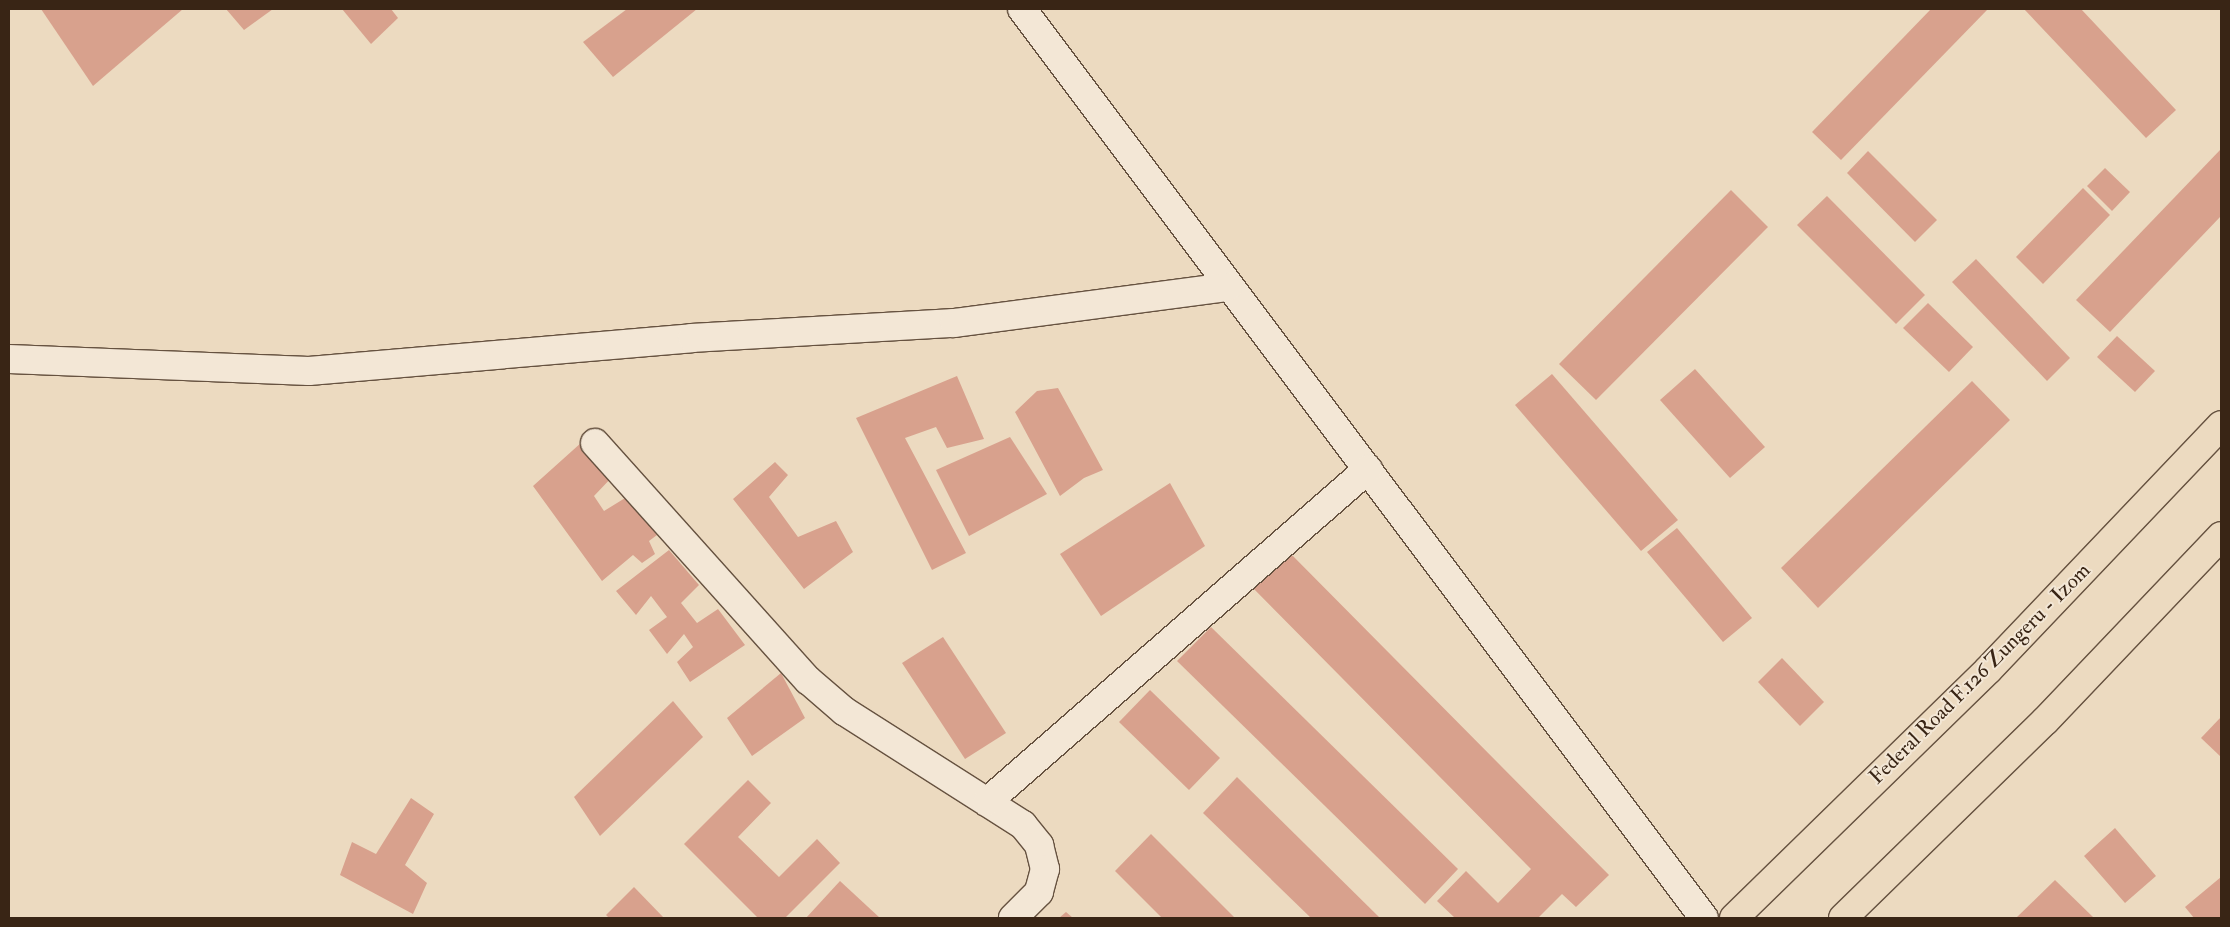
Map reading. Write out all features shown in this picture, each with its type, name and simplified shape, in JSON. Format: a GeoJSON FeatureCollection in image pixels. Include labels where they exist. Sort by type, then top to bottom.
{"type":"FeatureCollection","features":[{"type":"Feature","properties":{"kind":"main road","name":"Federal Road F.126 Zungeru - Izom"},"geometry":{"type":"LineString","coordinates":[[1734,918],[1988,670],[2221,426]]}},
{"type":"Feature","properties":{"kind":"main road"},"geometry":{"type":"LineString","coordinates":[[1843,918],[2045,721],[2221,536]]}},
{"type":"Feature","properties":{"kind":"street"},"geometry":{"type":"LineString","coordinates":[[1022,9],[1704,918]]}},
{"type":"Feature","properties":{"kind":"street"},"geometry":{"type":"LineString","coordinates":[[9,359],[309,370],[692,338],[954,323],[1228,286]]}},
{"type":"Feature","properties":{"kind":"street"},"geometry":{"type":"LineString","coordinates":[[595,443],[808,680],[844,711],[1023,825],[1039,845],[1046,869],[1040,892],[1013,918]]}},
{"type":"Feature","properties":{"kind":"street"},"geometry":{"type":"LineString","coordinates":[[987,802],[1368,469]]}},
{"type":"Feature","properties":{"kind":"building"},"geometry":{"type":"Polygon","coordinates":[[[41,9],[183,9],[93,86],[41,9]]]}},
{"type":"Feature","properties":{"kind":"building"},"geometry":{"type":"Polygon","coordinates":[[[226,9],[273,9],[244,30],[226,9]]]}},
{"type":"Feature","properties":{"kind":"building"},"geometry":{"type":"Polygon","coordinates":[[[342,9],[391,9],[398,18],[371,44],[342,9]]]}},
{"type":"Feature","properties":{"kind":"building"},"geometry":{"type":"Polygon","coordinates":[[[627,9],[697,9],[613,77],[583,42],[627,9]]]}},
{"type":"Feature","properties":{"kind":"building"},"geometry":{"type":"Polygon","coordinates":[[[1931,9],[1988,9],[1841,160],[1812,132],[1931,9]]]}},
{"type":"Feature","properties":{"kind":"building"},"geometry":{"type":"Polygon","coordinates":[[[2024,9],[2081,9],[2176,110],[2146,138],[2024,9]]]}},
{"type":"Feature","properties":{"kind":"building"},"geometry":{"type":"Polygon","coordinates":[[[2221,149],[2221,216],[2110,332],[2076,300],[2221,149]]]}},
{"type":"Feature","properties":{"kind":"building"},"geometry":{"type":"Polygon","coordinates":[[[1868,151],[1937,220],[1915,242],[1847,173],[1868,151]]]}},
{"type":"Feature","properties":{"kind":"building"},"geometry":{"type":"Polygon","coordinates":[[[2105,168],[2130,192],[2112,211],[2087,186],[2105,168]]]}},
{"type":"Feature","properties":{"kind":"building"},"geometry":{"type":"Polygon","coordinates":[[[2083,188],[2110,215],[2043,284],[2016,257],[2083,188]]]}},
{"type":"Feature","properties":{"kind":"building"},"geometry":{"type":"Polygon","coordinates":[[[1731,190],[1768,227],[1596,400],[1559,364],[1731,190]]]}},
{"type":"Feature","properties":{"kind":"building"},"geometry":{"type":"Polygon","coordinates":[[[1827,196],[1925,295],[1896,324],[1797,225],[1827,196]]]}},
{"type":"Feature","properties":{"kind":"building"},"geometry":{"type":"Polygon","coordinates":[[[1976,259],[2070,358],[2047,381],[1952,282],[1976,259]]]}},
{"type":"Feature","properties":{"kind":"building"},"geometry":{"type":"Polygon","coordinates":[[[1928,303],[1973,347],[1949,372],[1903,328],[1928,303]]]}},
{"type":"Feature","properties":{"kind":"building"},"geometry":{"type":"Polygon","coordinates":[[[2117,336],[2155,371],[2135,392],[2097,357],[2117,336]]]}},
{"type":"Feature","properties":{"kind":"building"},"geometry":{"type":"Polygon","coordinates":[[[1695,369],[1765,447],[1730,478],[1660,400],[1695,369]]]}},
{"type":"Feature","properties":{"kind":"building"},"geometry":{"type":"Polygon","coordinates":[[[1552,374],[1678,520],[1641,551],[1515,405],[1552,374]]]}},
{"type":"Feature","properties":{"kind":"building"},"geometry":{"type":"Polygon","coordinates":[[[957,376],[984,439],[947,448],[936,427],[905,438],[966,553],[932,570],[856,418],[957,376]]]}},
{"type":"Feature","properties":{"kind":"building"},"geometry":{"type":"Polygon","coordinates":[[[1972,381],[2010,420],[1818,608],[1781,568],[1972,381]]]}},
{"type":"Feature","properties":{"kind":"building"},"geometry":{"type":"Polygon","coordinates":[[[1058,388],[1103,470],[1084,478],[1060,496],[1015,412],[1037,391],[1058,388]]]}},
{"type":"Feature","properties":{"kind":"building"},"geometry":{"type":"Polygon","coordinates":[[[1010,437],[1047,494],[969,536],[936,470],[1010,437]]]}},
{"type":"Feature","properties":{"kind":"building"},"geometry":{"type":"Polygon","coordinates":[[[582,442],[614,475],[594,496],[604,511],[630,495],[657,535],[649,541],[655,554],[642,563],[633,555],[602,581],[533,486],[582,442]]]}},
{"type":"Feature","properties":{"kind":"building"},"geometry":{"type":"Polygon","coordinates":[[[775,462],[788,475],[769,497],[798,537],[836,521],[853,552],[804,589],[733,499],[775,462]]]}},
{"type":"Feature","properties":{"kind":"building"},"geometry":{"type":"Polygon","coordinates":[[[1170,483],[1205,546],[1101,616],[1060,554],[1170,483]]]}},
{"type":"Feature","properties":{"kind":"building"},"geometry":{"type":"Polygon","coordinates":[[[1677,528],[1752,618],[1723,642],[1647,552],[1677,528]]]}},
{"type":"Feature","properties":{"kind":"building"},"geometry":{"type":"Polygon","coordinates":[[[1285,548],[1609,875],[1576,907],[1562,894],[1538,918],[1455,918],[1437,901],[1466,871],[1498,903],[1531,869],[1249,584],[1285,548]]]}},
{"type":"Feature","properties":{"kind":"building"},"geometry":{"type":"Polygon","coordinates":[[[669,550],[699,585],[681,603],[697,623],[718,609],[745,645],[690,682],[677,662],[693,647],[684,634],[667,654],[649,630],[667,617],[651,596],[636,615],[616,591],[669,550]]]}},
{"type":"Feature","properties":{"kind":"building"},"geometry":{"type":"Polygon","coordinates":[[[1211,627],[1458,869],[1425,904],[1177,661],[1211,627]]]}},
{"type":"Feature","properties":{"kind":"building"},"geometry":{"type":"Polygon","coordinates":[[[943,637],[1006,733],[965,759],[902,663],[943,637]]]}},
{"type":"Feature","properties":{"kind":"building"},"geometry":{"type":"Polygon","coordinates":[[[1782,658],[1824,702],[1800,726],[1758,682],[1782,658]]]}},
{"type":"Feature","properties":{"kind":"building"},"geometry":{"type":"Polygon","coordinates":[[[781,673],[805,718],[752,756],[727,718],[781,673]]]}},
{"type":"Feature","properties":{"kind":"building"},"geometry":{"type":"Polygon","coordinates":[[[1150,690],[1220,758],[1189,790],[1119,722],[1150,690]]]}},
{"type":"Feature","properties":{"kind":"building"},"geometry":{"type":"Polygon","coordinates":[[[673,701],[703,737],[600,836],[574,797],[673,701]]]}},
{"type":"Feature","properties":{"kind":"building"},"geometry":{"type":"Polygon","coordinates":[[[2221,717],[2221,757],[2201,738],[2221,717]]]}},
{"type":"Feature","properties":{"kind":"building"},"geometry":{"type":"Polygon","coordinates":[[[1237,777],[1380,918],[1311,918],[1203,813],[1237,777]]]}},
{"type":"Feature","properties":{"kind":"building"},"geometry":{"type":"Polygon","coordinates":[[[748,780],[771,803],[738,837],[779,877],[817,839],[840,863],[785,918],[758,918],[684,844],[748,780]]]}},
{"type":"Feature","properties":{"kind":"building"},"geometry":{"type":"Polygon","coordinates":[[[411,798],[434,814],[405,865],[427,883],[413,914],[340,875],[352,842],[376,854],[411,798]]]}},
{"type":"Feature","properties":{"kind":"building"},"geometry":{"type":"Polygon","coordinates":[[[2115,828],[2156,876],[2125,903],[2084,856],[2115,828]]]}},
{"type":"Feature","properties":{"kind":"building"},"geometry":{"type":"Polygon","coordinates":[[[1151,834],[1235,918],[1162,918],[1115,871],[1151,834]]]}},
{"type":"Feature","properties":{"kind":"building"},"geometry":{"type":"Polygon","coordinates":[[[2221,877],[2221,918],[2194,918],[2185,907],[2221,877]]]}},
{"type":"Feature","properties":{"kind":"building"},"geometry":{"type":"Polygon","coordinates":[[[2055,880],[2094,918],[2016,918],[2055,880]]]}},
{"type":"Feature","properties":{"kind":"building"},"geometry":{"type":"Polygon","coordinates":[[[840,881],[880,918],[806,918],[840,881]]]}},
{"type":"Feature","properties":{"kind":"building"},"geometry":{"type":"Polygon","coordinates":[[[634,887],[664,918],[609,918],[606,915],[634,887]]]}},
{"type":"Feature","properties":{"kind":"building"},"geometry":{"type":"Polygon","coordinates":[[[1066,912],[1073,918],[1059,918],[1066,912]]]}}]}
